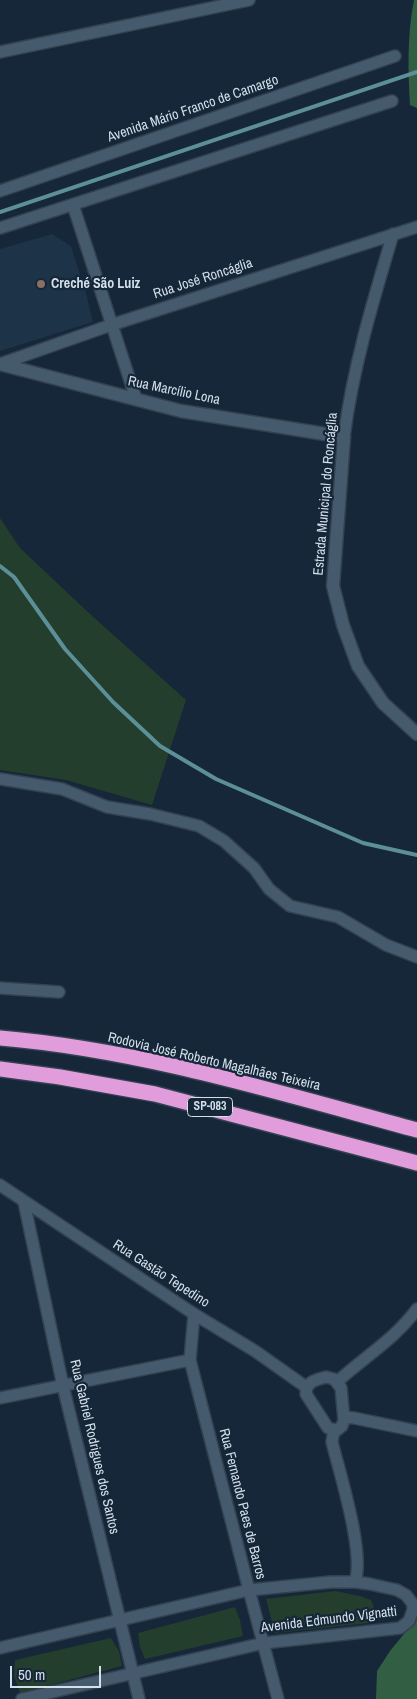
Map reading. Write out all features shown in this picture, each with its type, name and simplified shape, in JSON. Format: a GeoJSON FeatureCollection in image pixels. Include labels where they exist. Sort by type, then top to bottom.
{"type":"FeatureCollection","features":[{"type":"Feature","properties":{"kind":"highway","name":"Rodovia José Roberto Magalhães Teixeira"},"geometry":{"type":"LineString","coordinates":[[0,1038],[39,1041],[148,1060],[251,1085],[417,1130]]}},
{"type":"Feature","properties":{"kind":"highway","name":"SP-083"},"geometry":{"type":"LineString","coordinates":[[0,1069],[60,1077],[156,1094],[417,1163]]}},
{"type":"Feature","properties":{"kind":"street"},"geometry":{"type":"LineString","coordinates":[[0,52],[249,0]]}},
{"type":"Feature","properties":{"kind":"street","name":"Avenida Mário Franco de Camargo"},"geometry":{"type":"LineString","coordinates":[[0,191],[395,56]]}},
{"type":"Feature","properties":{"kind":"street"},"geometry":{"type":"LineString","coordinates":[[0,228],[392,100]]}},
{"type":"Feature","properties":{"kind":"street"},"geometry":{"type":"LineString","coordinates":[[73,205],[136,399]]}},
{"type":"Feature","properties":{"kind":"street","name":"Rua José Roncáglia"},"geometry":{"type":"LineString","coordinates":[[0,364],[111,325],[393,234],[417,228]]}},
{"type":"Feature","properties":{"kind":"street","name":"Estrada Municipal do Roncáglia"},"geometry":{"type":"LineString","coordinates":[[393,234],[364,331],[348,407],[333,586],[343,625],[358,666],[383,703],[417,734]]}},
{"type":"Feature","properties":{"kind":"street","name":"Rua Marcílio Lona"},"geometry":{"type":"LineString","coordinates":[[0,364],[182,411],[344,437]]}},
{"type":"Feature","properties":{"kind":"street"},"geometry":{"type":"LineString","coordinates":[[0,779],[62,789],[107,807],[150,814],[199,826],[224,840],[254,868],[269,889],[290,906],[338,918],[386,945],[417,957]]}},
{"type":"Feature","properties":{"kind":"street"},"geometry":{"type":"LineString","coordinates":[[0,988],[59,992]]}},
{"type":"Feature","properties":{"kind":"street","name":"Rua Gastão Tepedino"},"geometry":{"type":"LineString","coordinates":[[0,1185],[194,1314],[255,1351],[306,1387]]}},
{"type":"Feature","properties":{"kind":"street","name":"Rua Gabriel Rodrigues dos Santos"},"geometry":{"type":"LineString","coordinates":[[24,1202],[63,1386],[139,1699]]}},
{"type":"Feature","properties":{"kind":"street"},"geometry":{"type":"LineString","coordinates":[[337,1382],[393,1336],[417,1309]]}},
{"type":"Feature","properties":{"kind":"street","name":"Rua Fernando Paes de Barros"},"geometry":{"type":"LineString","coordinates":[[194,1314],[190,1360],[278,1699]]}},
{"type":"Feature","properties":{"kind":"street"},"geometry":{"type":"LineString","coordinates":[[0,1398],[190,1360]]}},
{"type":"Feature","properties":{"kind":"street"},"geometry":{"type":"LineString","coordinates":[[326,1377],[337,1382],[341,1388],[344,1417],[342,1426],[334,1430],[328,1428],[306,1394],[306,1387],[311,1381],[326,1377]]}},
{"type":"Feature","properties":{"kind":"street"},"geometry":{"type":"LineString","coordinates":[[344,1417],[417,1431]]}},
{"type":"Feature","properties":{"kind":"street"},"geometry":{"type":"LineString","coordinates":[[334,1430],[332,1442],[354,1528],[358,1573],[355,1582]]}},
{"type":"Feature","properties":{"kind":"street","name":"Avenida Edmundo Vignatti"},"geometry":{"type":"LineString","coordinates":[[0,1648],[249,1590],[355,1582],[397,1590],[406,1594],[412,1604],[413,1610],[409,1621],[405,1625],[394,1629],[264,1643],[22,1699]]}},
{"type":"Feature","properties":{"kind":"shaded area","name":"Creché São Luiz"},"geometry":{"type":"Polygon","coordinates":[[[52,234],[71,246],[93,322],[0,351],[0,249],[52,234]]]}},
{"type":"Feature","properties":{"kind":"green space"},"geometry":{"type":"Polygon","coordinates":[[[414,0],[417,0],[417,108],[410,105],[409,79],[409,39],[414,0]]]}},
{"type":"Feature","properties":{"kind":"green space"},"geometry":{"type":"Polygon","coordinates":[[[0,518],[20,548],[186,700],[152,805],[66,780],[0,770],[0,518]]]}},
{"type":"Feature","properties":{"kind":"green space"},"geometry":{"type":"Polygon","coordinates":[[[335,1591],[371,1600],[375,1610],[369,1623],[275,1633],[266,1599],[335,1591]]]}},
{"type":"Feature","properties":{"kind":"green space"},"geometry":{"type":"Polygon","coordinates":[[[235,1607],[243,1636],[145,1659],[140,1647],[138,1633],[235,1607]]]}},
{"type":"Feature","properties":{"kind":"green space"},"geometry":{"type":"Polygon","coordinates":[[[417,1618],[417,1699],[376,1699],[377,1671],[390,1651],[417,1618]]]}},
{"type":"Feature","properties":{"kind":"green space"},"geometry":{"type":"Polygon","coordinates":[[[111,1638],[119,1651],[122,1666],[20,1693],[14,1676],[15,1660],[111,1638]]]}},
{"type":"Feature","properties":{"kind":"waterway"},"geometry":{"type":"LineString","coordinates":[[0,212],[417,72]]}},
{"type":"Feature","properties":{"kind":"waterway"},"geometry":{"type":"LineString","coordinates":[[0,566],[14,577],[65,649],[113,702],[160,746],[216,779],[363,843],[417,855]]}},
{"type":"Feature","properties":{"kind":"place","name":"Creché São Luiz"},"geometry":{"type":"Point","coordinates":[41,284]}}]}
